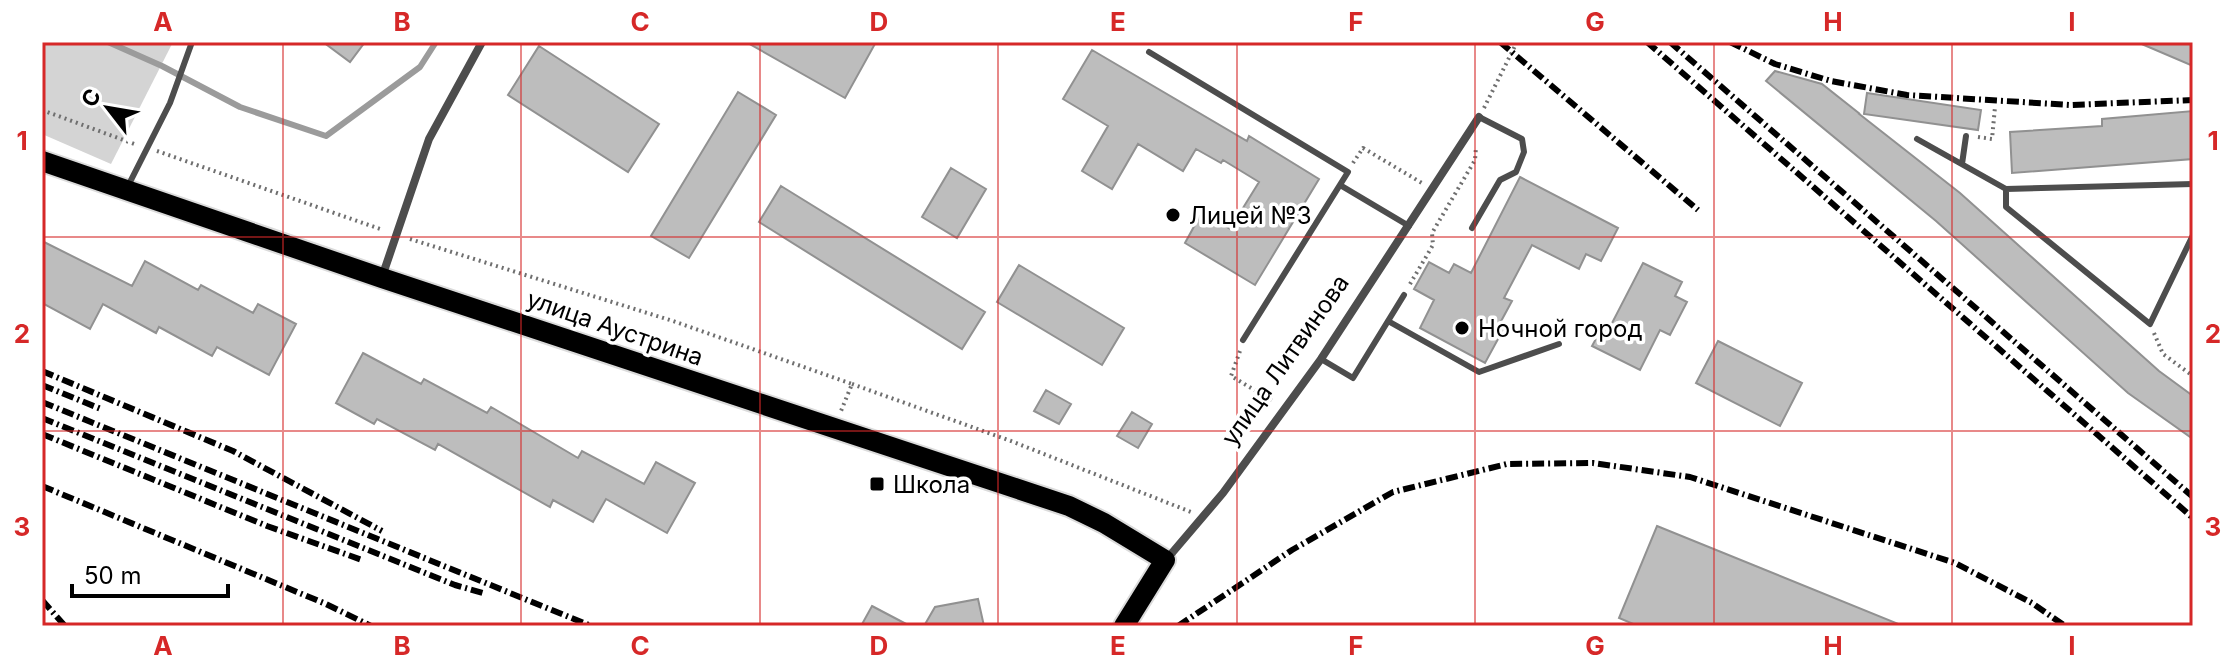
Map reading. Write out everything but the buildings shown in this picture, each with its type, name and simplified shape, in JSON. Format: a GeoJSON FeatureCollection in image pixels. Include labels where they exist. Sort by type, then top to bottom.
{"type":"FeatureCollection","features":[{"type":"Feature","properties":{"kind":"main road","name":"улица Аустрина"},"geometry":{"type":"LineString","coordinates":[[42,161],[382,278],[1069,506],[1165,560]]}},
{"type":"Feature","properties":{"kind":"main road","name":"улица Литвинова"},"geometry":{"type":"LineString","coordinates":[[1124,626],[1165,560]]}},
{"type":"Feature","properties":{"kind":"street"},"geometry":{"type":"LineString","coordinates":[[382,278],[429,139],[482,42]]}},
{"type":"Feature","properties":{"kind":"street","name":"улица Литвинова"},"geometry":{"type":"LineString","coordinates":[[1165,560],[1223,493],[1321,359],[1479,117]]}},
{"type":"Feature","properties":{"kind":"lane"},"geometry":{"type":"LineString","coordinates":[[126,190],[170,103],[190,46]]}},
{"type":"Feature","properties":{"kind":"lane"},"geometry":{"type":"LineString","coordinates":[[1149,52],[1348,172],[1243,340]]}},
{"type":"Feature","properties":{"kind":"lane"},"geometry":{"type":"LineString","coordinates":[[1472,228],[1500,180],[1516,172],[1524,152],[1522,139],[1479,117]]}},
{"type":"Feature","properties":{"kind":"lane"},"geometry":{"type":"LineString","coordinates":[[1962,164],[1966,136]]}},
{"type":"Feature","properties":{"kind":"lane"},"geometry":{"type":"LineString","coordinates":[[1917,139],[2006,189],[2193,184]]}},
{"type":"Feature","properties":{"kind":"lane"},"geometry":{"type":"LineString","coordinates":[[1340,185],[1409,226]]}},
{"type":"Feature","properties":{"kind":"lane"},"geometry":{"type":"LineString","coordinates":[[2006,189],[2006,207],[2150,324],[2193,235]]}},
{"type":"Feature","properties":{"kind":"lane"},"geometry":{"type":"LineString","coordinates":[[1321,359],[1353,378],[1404,295]]}},
{"type":"Feature","properties":{"kind":"lane"},"geometry":{"type":"LineString","coordinates":[[1388,321],[1479,372],[1559,344]]}},
{"type":"Feature","properties":{"kind":"path"},"geometry":{"type":"LineString","coordinates":[[1404,295],[1433,245],[1432,233],[1475,160],[1479,117],[1517,42]]}},
{"type":"Feature","properties":{"kind":"path"},"geometry":{"type":"LineString","coordinates":[[1966,136],[1992,139],[1995,107]]}},
{"type":"Feature","properties":{"kind":"path"},"geometry":{"type":"LineString","coordinates":[[42,110],[395,235],[673,321],[1011,441],[1202,517]]}},
{"type":"Feature","properties":{"kind":"path"},"geometry":{"type":"LineString","coordinates":[[1348,172],[1363,148],[1432,188]]}},
{"type":"Feature","properties":{"kind":"path"},"geometry":{"type":"LineString","coordinates":[[2150,324],[2163,354],[2193,376]]}},
{"type":"Feature","properties":{"kind":"path"},"geometry":{"type":"LineString","coordinates":[[1243,340],[1231,376],[1285,408]]}},
{"type":"Feature","properties":{"kind":"path"},"geometry":{"type":"LineString","coordinates":[[835,426],[852,384]]}},
{"type":"Feature","properties":{"kind":"shaded area"},"geometry":{"type":"Polygon","coordinates":[[[42,42],[173,42],[111,164],[42,134],[42,42]]]}},
{"type":"Feature","properties":{"kind":"waterway"},"geometry":{"type":"LineString","coordinates":[[108,42],[240,107],[326,136],[420,67],[436,42]]}},
{"type":"Feature","properties":{"kind":"railway"},"geometry":{"type":"LineString","coordinates":[[1500,42],[1698,210]]}},
{"type":"Feature","properties":{"kind":"railway"},"geometry":{"type":"LineString","coordinates":[[1647,42],[2193,518]]}},
{"type":"Feature","properties":{"kind":"railway"},"geometry":{"type":"LineString","coordinates":[[1670,42],[2193,497]]}},
{"type":"Feature","properties":{"kind":"railway"},"geometry":{"type":"LineString","coordinates":[[1730,42],[1775,64],[1831,81],[1907,95],[2070,105],[2193,100]]}},
{"type":"Feature","properties":{"kind":"railway"},"geometry":{"type":"LineString","coordinates":[[42,371],[233,451],[382,531]]}},
{"type":"Feature","properties":{"kind":"railway"},"geometry":{"type":"LineString","coordinates":[[42,385],[101,409]]}},
{"type":"Feature","properties":{"kind":"railway"},"geometry":{"type":"LineString","coordinates":[[42,402],[591,626]]}},
{"type":"Feature","properties":{"kind":"railway"},"geometry":{"type":"LineString","coordinates":[[42,418],[455,585],[483,593]]}},
{"type":"Feature","properties":{"kind":"railway"},"geometry":{"type":"LineString","coordinates":[[42,434],[267,526],[362,560]]}},
{"type":"Feature","properties":{"kind":"railway"},"geometry":{"type":"LineString","coordinates":[[1178,626],[1292,550],[1393,492],[1507,464],[1593,463],[1690,477],[1955,563],[2032,603],[2065,626]]}},
{"type":"Feature","properties":{"kind":"railway"},"geometry":{"type":"LineString","coordinates":[[42,486],[326,604],[371,626]]}},
{"type":"Feature","properties":{"kind":"railway"},"geometry":{"type":"LineString","coordinates":[[42,600],[65,626]]}},
{"type":"Feature","properties":{"kind":"place","name":"Лицей №3"},"geometry":{"type":"Point","coordinates":[1173,215]}},
{"type":"Feature","properties":{"kind":"place","name":"Ночной город"},"geometry":{"type":"Point","coordinates":[1462,328]}},
{"type":"Feature","properties":{"kind":"place","name":"Школа"},"geometry":{"type":"Point","coordinates":[877,484]}}]}
